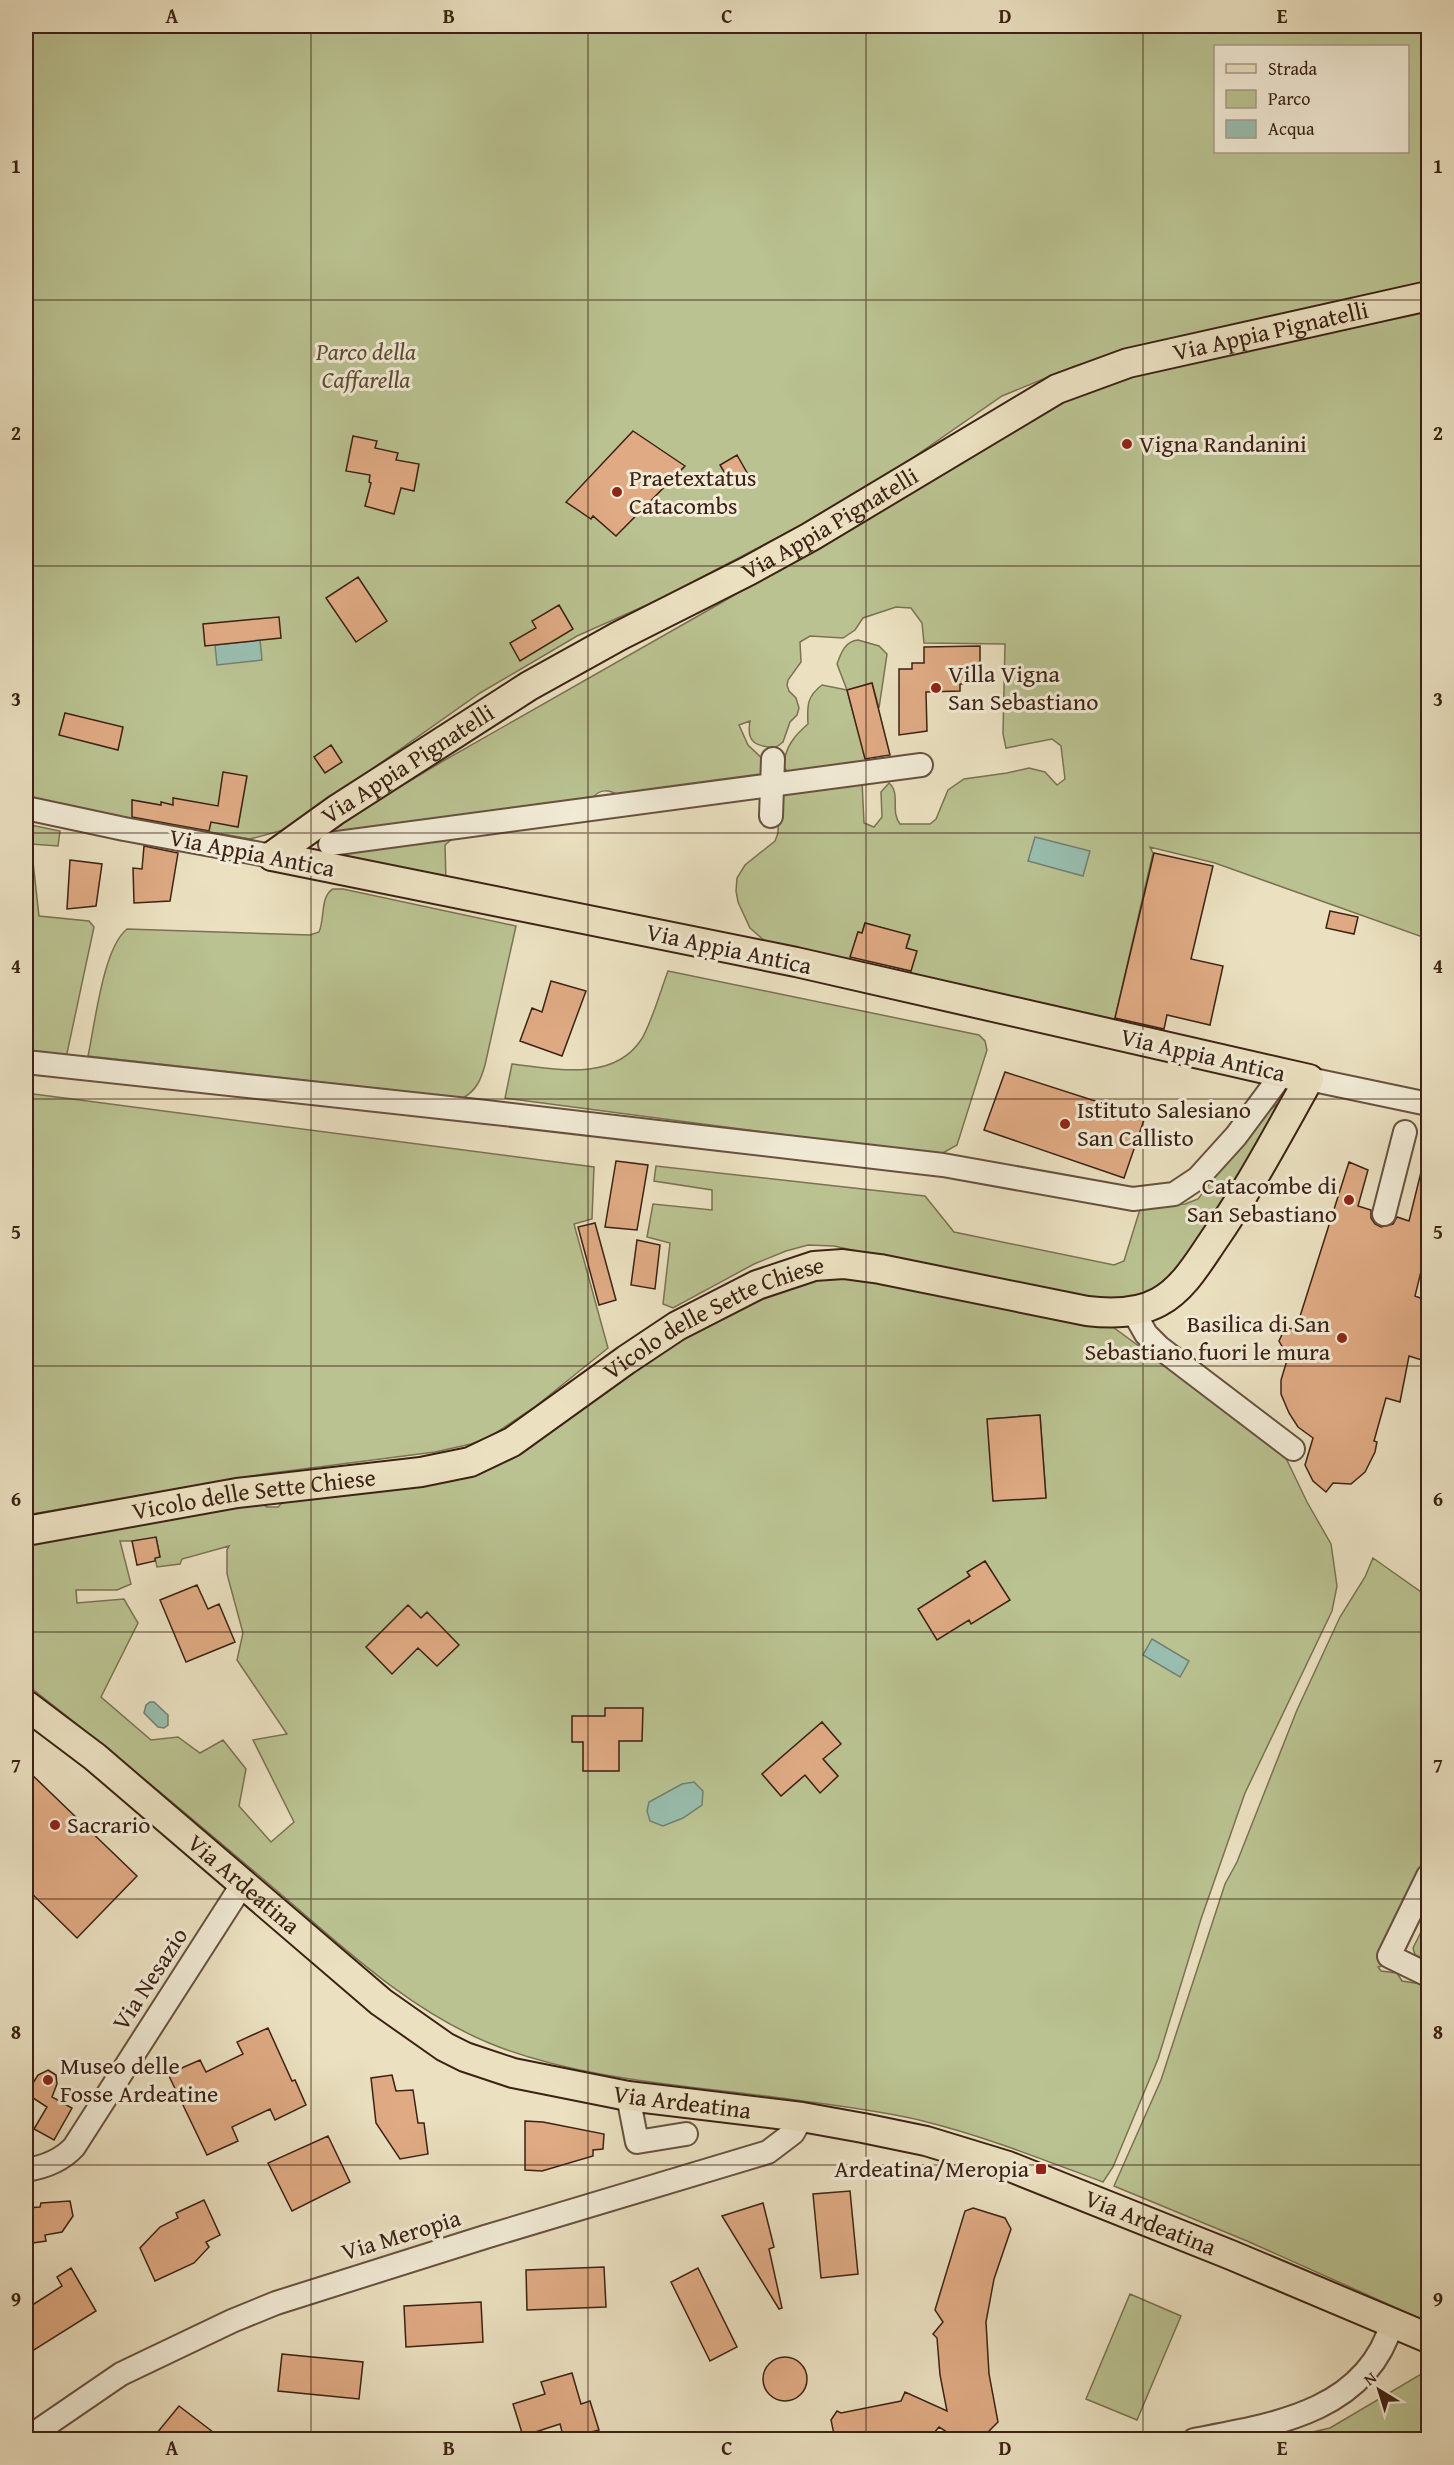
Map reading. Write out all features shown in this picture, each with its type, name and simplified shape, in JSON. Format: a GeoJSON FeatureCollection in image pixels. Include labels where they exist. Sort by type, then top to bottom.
{"type":"FeatureCollection","features":[{"type":"Feature","properties":{"kind":"main road","name":"Via Appia Pignatelli"},"geometry":{"type":"LineString","coordinates":[[272,856],[346,803],[520,692],[619,636],[803,541],[1058,389],[1128,363],[1428,296]]}},
{"type":"Feature","properties":{"kind":"main road","name":"Via Appia Antica"},"geometry":{"type":"LineString","coordinates":[[272,856],[796,962],[1295,1076]]}},
{"type":"Feature","properties":{"kind":"main road","name":"Vicolo delle Sette Chiese"},"geometry":{"type":"LineString","coordinates":[[26,1531],[237,1493],[422,1472],[470,1462],[512,1442],[614,1368],[677,1326],[757,1284],[814,1266],[843,1264],[880,1269],[1069,1308],[1103,1312],[1133,1311],[1167,1297],[1191,1273],[1236,1207],[1295,1076]]}},
{"type":"Feature","properties":{"kind":"main road","name":"Via Ardeatina"},"geometry":{"type":"LineString","coordinates":[[26,1705],[95,1756],[242,1885],[381,2002],[445,2047],[465,2057],[513,2073],[551,2082],[628,2096],[802,2116],[926,2141],[1008,2166],[1231,2254],[1428,2338]]}},
{"type":"Feature","properties":{"kind":"street"},"geometry":{"type":"LineString","coordinates":[[771,816],[773,759]]}},
{"type":"Feature","properties":{"kind":"street"},"geometry":{"type":"LineString","coordinates":[[330,844],[921,765]]}},
{"type":"Feature","properties":{"kind":"street","name":"Via Appia Antica"},"geometry":{"type":"LineString","coordinates":[[26,808],[124,829],[272,856]]}},
{"type":"Feature","properties":{"kind":"street"},"geometry":{"type":"LineString","coordinates":[[26,1062],[497,1113],[943,1165],[1133,1199],[1174,1194],[1198,1178],[1295,1076]]}},
{"type":"Feature","properties":{"kind":"street","name":"Via Appia Antica"},"geometry":{"type":"LineString","coordinates":[[1295,1076],[1428,1104]]}},
{"type":"Feature","properties":{"kind":"street"},"geometry":{"type":"LineString","coordinates":[[1384,1214],[1405,1132]]}},
{"type":"Feature","properties":{"kind":"street"},"geometry":{"type":"LineString","coordinates":[[1133,1311],[1146,1334],[1159,1347],[1293,1449]]}},
{"type":"Feature","properties":{"kind":"street"},"geometry":{"type":"LineString","coordinates":[[1428,1876],[1389,1956],[1428,1975]]}},
{"type":"Feature","properties":{"kind":"street","name":"Via Nesazio"},"geometry":{"type":"LineString","coordinates":[[26,2170],[55,2162],[74,2147],[242,1885]]}},
{"type":"Feature","properties":{"kind":"street"},"geometry":{"type":"LineString","coordinates":[[628,2096],[637,2142],[687,2134]]}},
{"type":"Feature","properties":{"kind":"street","name":"Via Meropia"},"geometry":{"type":"LineString","coordinates":[[26,2439],[121,2374],[232,2321],[318,2288],[768,2152],[794,2133],[802,2116]]}},
{"type":"Feature","properties":{"kind":"street"},"geometry":{"type":"LineString","coordinates":[[1194,2439],[1276,2422],[1326,2404],[1347,2389],[1377,2357],[1387,2340],[1392,2323]]}},
{"type":"Feature","properties":{"kind":"green space","name":"Parco della Caffarella"},"geometry":{"type":"Polygon","coordinates":[[[26,26],[1428,26],[1428,283],[1181,337],[1075,366],[1002,396],[859,495],[658,600],[577,636],[480,693],[287,829],[250,839],[26,799],[26,26]]]}},
{"type":"Feature","properties":{"kind":"green space"},"geometry":{"type":"Polygon","coordinates":[[[1428,312],[1428,939],[1215,863],[1150,847],[1153,853],[1114,1022],[907,983],[916,951],[906,948],[910,936],[865,923],[862,933],[858,932],[848,967],[765,941],[750,928],[738,902],[737,878],[745,865],[775,841],[778,833],[779,790],[862,781],[864,823],[874,827],[882,817],[881,792],[889,783],[893,787],[896,814],[900,824],[930,824],[936,819],[948,790],[964,779],[1029,768],[1045,772],[1057,785],[1065,779],[1061,746],[1052,739],[1006,748],[1003,734],[1005,644],[924,643],[922,623],[911,608],[896,607],[863,618],[855,630],[843,638],[810,636],[800,642],[801,662],[787,685],[796,698],[799,708],[797,715],[790,722],[783,742],[775,748],[763,746],[751,739],[750,721],[739,725],[748,745],[766,762],[765,771],[759,777],[621,796],[613,792],[601,791],[591,800],[331,836],[332,827],[438,764],[719,604],[1094,383],[1428,312]]]}},
{"type":"Feature","properties":{"kind":"green space"},"geometry":{"type":"Polygon","coordinates":[[[858,640],[879,646],[887,654],[879,708],[872,683],[847,690],[837,664],[844,648],[858,640]]]}},
{"type":"Feature","properties":{"kind":"green space"},"geometry":{"type":"Polygon","coordinates":[[[822,685],[847,690],[867,763],[792,777],[783,766],[784,759],[791,742],[808,724],[808,707],[813,693],[822,685]]]}},
{"type":"Feature","properties":{"kind":"green space"},"geometry":{"type":"Polygon","coordinates":[[[26,824],[60,831],[58,846],[31,844],[39,916],[89,921],[94,927],[66,1058],[26,1053],[26,824]]]}},
{"type":"Feature","properties":{"kind":"green space"},"geometry":{"type":"Polygon","coordinates":[[[451,840],[445,845],[446,881],[334,860],[331,847],[451,840]]]}},
{"type":"Feature","properties":{"kind":"green space"},"geometry":{"type":"Polygon","coordinates":[[[333,889],[343,889],[516,926],[485,1065],[478,1084],[468,1095],[463,1098],[88,1056],[106,969],[112,952],[127,929],[310,935],[319,932],[324,902],[333,889]]]}},
{"type":"Feature","properties":{"kind":"green space"},"geometry":{"type":"Polygon","coordinates":[[[668,971],[979,1035],[985,1041],[987,1050],[957,1145],[941,1154],[932,1154],[505,1098],[512,1064],[582,1070],[615,1062],[629,1053],[645,1033],[668,971]]]}},
{"type":"Feature","properties":{"kind":"green space"},"geometry":{"type":"Polygon","coordinates":[[[26,1093],[594,1167],[592,1219],[574,1224],[608,1348],[536,1406],[488,1438],[471,1444],[435,1452],[264,1474],[26,1515],[26,1093]]]}},
{"type":"Feature","properties":{"kind":"green space"},"geometry":{"type":"Polygon","coordinates":[[[1290,1097],[1185,1264],[1153,1291],[1115,1304],[1054,1294],[834,1246],[808,1245],[754,1264],[673,1308],[663,1304],[670,1243],[647,1237],[653,1204],[712,1210],[712,1190],[654,1181],[656,1166],[925,1196],[954,1232],[1114,1265],[1124,1261],[1141,1206],[1185,1204],[1198,1199],[1253,1127],[1279,1103],[1290,1097]]]}},
{"type":"Feature","properties":{"kind":"green space"},"geometry":{"type":"Polygon","coordinates":[[[840,1270],[1106,1322],[1283,1452],[1307,1502],[1331,1544],[1337,1586],[1332,1611],[1245,1793],[1201,1919],[1158,2059],[1113,2167],[1103,2182],[991,2141],[907,2117],[601,2074],[525,2056],[489,2043],[431,2013],[377,1975],[152,1786],[26,1684],[26,1541],[254,1499],[267,1507],[278,1507],[291,1494],[444,1476],[712,1314],[840,1270]],[[1040,1415],[988,1419],[993,1501],[1046,1497],[1040,1415]],[[156,1538],[120,1541],[131,1584],[117,1590],[76,1590],[77,1603],[124,1599],[138,1623],[101,1697],[151,1740],[178,1737],[200,1753],[223,1740],[246,1769],[239,1806],[271,1842],[294,1822],[253,1740],[287,1734],[237,1660],[243,1633],[227,1574],[229,1546],[182,1559],[180,1564],[157,1567],[155,1558],[160,1557],[156,1538]],[[985,1561],[968,1572],[970,1577],[969,1620],[971,1623],[1009,1600],[985,1561]],[[822,1722],[762,1774],[781,1796],[805,1775],[820,1792],[838,1776],[823,1759],[840,1744],[822,1722]]]}},
{"type":"Feature","properties":{"kind":"green space"},"geometry":{"type":"Polygon","coordinates":[[[1373,1558],[1428,1597],[1428,1821],[1425,1825],[1428,1829],[1428,1897],[1392,1964],[1378,1967],[1381,1971],[1397,1973],[1402,1981],[1428,1985],[1428,2322],[1247,2241],[1114,2186],[1161,2080],[1225,1884],[1237,1862],[1297,1710],[1340,1617],[1365,1577],[1373,1558]]]}},
{"type":"Feature","properties":{"kind":"green space"},"geometry":{"type":"Polygon","coordinates":[[[1428,1918],[1428,1961],[1415,1955],[1413,1948],[1428,1918]]]}},
{"type":"Feature","properties":{"kind":"green space"},"geometry":{"type":"Polygon","coordinates":[[[1130,2294],[1181,2316],[1137,2420],[1086,2399],[1130,2294]]]}},
{"type":"Feature","properties":{"kind":"green space"},"geometry":{"type":"Polygon","coordinates":[[[1428,2370],[1428,2439],[1282,2439],[1330,2428],[1428,2370]]]}},
{"type":"Feature","properties":{"kind":"water"},"geometry":{"type":"Polygon","coordinates":[[[260,640],[262,660],[217,665],[215,645],[260,640]]]}},
{"type":"Feature","properties":{"kind":"water"},"geometry":{"type":"Polygon","coordinates":[[[1035,837],[1090,851],[1083,876],[1028,861],[1035,837]]]}},
{"type":"Feature","properties":{"kind":"water"},"geometry":{"type":"Polygon","coordinates":[[[1152,1639],[1189,1661],[1180,1677],[1143,1655],[1152,1639]]]}},
{"type":"Feature","properties":{"kind":"water"},"geometry":{"type":"Polygon","coordinates":[[[154,1702],[168,1715],[168,1725],[164,1728],[158,1727],[144,1713],[146,1705],[154,1702]]]}},
{"type":"Feature","properties":{"kind":"water"},"geometry":{"type":"Polygon","coordinates":[[[694,1782],[703,1791],[702,1805],[683,1818],[663,1826],[650,1821],[647,1811],[649,1802],[682,1784],[694,1782]]]}},
{"type":"Feature","properties":{"kind":"building","name":"Praetextatus Catacombs"},"geometry":{"type":"Polygon","coordinates":[[[633,431],[685,466],[616,536],[593,516],[591,519],[566,502],[633,431]]]}},
{"type":"Feature","properties":{"kind":"building"},"geometry":{"type":"Polygon","coordinates":[[[353,436],[377,441],[375,448],[398,453],[396,460],[419,464],[414,491],[401,488],[394,514],[365,506],[371,483],[369,482],[370,475],[346,471],[353,436]]]}},
{"type":"Feature","properties":{"kind":"building"},"geometry":{"type":"Polygon","coordinates":[[[737,455],[750,478],[733,487],[720,465],[737,455]]]}},
{"type":"Feature","properties":{"kind":"building"},"geometry":{"type":"Polygon","coordinates":[[[358,577],[387,621],[356,642],[326,598],[358,577]]]}},
{"type":"Feature","properties":{"kind":"building"},"geometry":{"type":"Polygon","coordinates":[[[559,605],[573,629],[520,661],[510,643],[536,628],[532,621],[559,605]]]}},
{"type":"Feature","properties":{"kind":"building"},"geometry":{"type":"Polygon","coordinates":[[[279,617],[281,638],[205,646],[203,624],[279,617]]]}},
{"type":"Feature","properties":{"kind":"building","name":"Villa Vigna San Sebastiano"},"geometry":{"type":"Polygon","coordinates":[[[980,646],[980,684],[960,684],[960,691],[926,692],[927,731],[899,735],[899,669],[912,669],[912,663],[924,663],[924,647],[980,646]]]}},
{"type":"Feature","properties":{"kind":"building"},"geometry":{"type":"Polygon","coordinates":[[[872,683],[890,755],[865,759],[847,690],[872,683]]]}},
{"type":"Feature","properties":{"kind":"building"},"geometry":{"type":"Polygon","coordinates":[[[65,713],[123,727],[118,750],[59,735],[65,713]]]}},
{"type":"Feature","properties":{"kind":"building"},"geometry":{"type":"Polygon","coordinates":[[[331,745],[342,762],[325,773],[314,757],[331,745]]]}},
{"type":"Feature","properties":{"kind":"building"},"geometry":{"type":"Polygon","coordinates":[[[223,772],[247,776],[238,827],[211,822],[209,831],[132,817],[132,800],[173,805],[173,798],[218,806],[223,772]]]}},
{"type":"Feature","properties":{"kind":"building"},"geometry":{"type":"Polygon","coordinates":[[[144,846],[178,853],[170,901],[134,903],[133,868],[142,869],[144,846]]]}},
{"type":"Feature","properties":{"kind":"building"},"geometry":{"type":"Polygon","coordinates":[[[1154,853],[1213,866],[1191,959],[1223,966],[1210,1025],[1167,1015],[1164,1029],[1115,1018],[1154,853]]]}},
{"type":"Feature","properties":{"kind":"building"},"geometry":{"type":"Polygon","coordinates":[[[70,860],[102,864],[96,906],[67,909],[70,860]]]}},
{"type":"Feature","properties":{"kind":"building"},"geometry":{"type":"Polygon","coordinates":[[[1330,911],[1358,917],[1354,934],[1326,928],[1330,911]]]}},
{"type":"Feature","properties":{"kind":"building"},"geometry":{"type":"Polygon","coordinates":[[[865,923],[910,935],[906,948],[917,951],[911,971],[850,957],[858,932],[862,933],[865,923]]]}},
{"type":"Feature","properties":{"kind":"building"},"geometry":{"type":"Polygon","coordinates":[[[551,981],[586,991],[562,1056],[520,1041],[532,1008],[542,1012],[551,981]]]}},
{"type":"Feature","properties":{"kind":"building","name":"Istituto Salesiano San Callisto"},"geometry":{"type":"Polygon","coordinates":[[[1005,1072],[1145,1117],[1124,1178],[984,1130],[1005,1072]]]}},
{"type":"Feature","properties":{"kind":"building"},"geometry":{"type":"Polygon","coordinates":[[[616,1161],[648,1165],[637,1230],[605,1227],[616,1161]]]}},
{"type":"Feature","properties":{"kind":"building","name":"Basilica di San Sebastiano fuori le mura"},"geometry":{"type":"Polygon","coordinates":[[[1349,1162],[1368,1170],[1358,1206],[1371,1210],[1371,1218],[1381,1227],[1393,1224],[1397,1217],[1409,1221],[1422,1168],[1428,1168],[1428,1243],[1415,1296],[1428,1301],[1428,1362],[1409,1356],[1400,1402],[1386,1398],[1374,1441],[1377,1442],[1375,1452],[1365,1472],[1351,1484],[1333,1483],[1326,1492],[1313,1481],[1305,1465],[1313,1438],[1298,1427],[1281,1394],[1281,1380],[1288,1357],[1279,1341],[1285,1328],[1296,1329],[1349,1162]]]}},
{"type":"Feature","properties":{"kind":"building"},"geometry":{"type":"Polygon","coordinates":[[[595,1223],[616,1300],[599,1305],[578,1227],[595,1223]]]}},
{"type":"Feature","properties":{"kind":"building"},"geometry":{"type":"Polygon","coordinates":[[[637,1240],[660,1245],[655,1289],[631,1285],[637,1240]]]}},
{"type":"Feature","properties":{"kind":"building"},"geometry":{"type":"Polygon","coordinates":[[[1040,1415],[1046,1498],[993,1501],[987,1419],[1040,1415]]]}},
{"type":"Feature","properties":{"kind":"building"},"geometry":{"type":"Polygon","coordinates":[[[156,1537],[160,1557],[155,1558],[155,1561],[137,1565],[132,1541],[156,1537]]]}},
{"type":"Feature","properties":{"kind":"building"},"geometry":{"type":"Polygon","coordinates":[[[985,1561],[1010,1600],[971,1624],[969,1620],[937,1640],[918,1609],[970,1576],[967,1572],[985,1561]]]}},
{"type":"Feature","properties":{"kind":"building"},"geometry":{"type":"Polygon","coordinates":[[[197,1585],[208,1609],[219,1604],[235,1642],[186,1662],[160,1600],[197,1585]]]}},
{"type":"Feature","properties":{"kind":"building"},"geometry":{"type":"Polygon","coordinates":[[[408,1605],[421,1618],[427,1612],[459,1645],[437,1666],[418,1648],[392,1674],[366,1647],[408,1605]]]}},
{"type":"Feature","properties":{"kind":"building"},"geometry":{"type":"Polygon","coordinates":[[[605,1708],[643,1708],[642,1741],[619,1741],[619,1771],[583,1771],[583,1742],[572,1742],[572,1716],[605,1716],[605,1708]]]}},
{"type":"Feature","properties":{"kind":"building"},"geometry":{"type":"Polygon","coordinates":[[[822,1722],[841,1744],[823,1759],[838,1776],[820,1793],[805,1775],[781,1796],[762,1774],[822,1722]]]}},
{"type":"Feature","properties":{"kind":"building","name":"Sacrario"},"geometry":{"type":"Polygon","coordinates":[[[26,1769],[137,1876],[77,1938],[26,1888],[26,1769]]]}},
{"type":"Feature","properties":{"kind":"building"},"geometry":{"type":"Polygon","coordinates":[[[268,2028],[292,2081],[295,2080],[306,2105],[275,2120],[270,2109],[232,2127],[238,2141],[207,2155],[168,2074],[200,2060],[206,2072],[243,2054],[237,2042],[268,2028]]]}},
{"type":"Feature","properties":{"kind":"building"},"geometry":{"type":"Polygon","coordinates":[[[48,2070],[56,2075],[57,2084],[52,2097],[72,2108],[54,2140],[34,2129],[47,2107],[33,2098],[33,2083],[38,2075],[48,2070]]]}},
{"type":"Feature","properties":{"kind":"building"},"geometry":{"type":"Polygon","coordinates":[[[392,2075],[396,2091],[413,2090],[418,2123],[424,2123],[428,2154],[400,2159],[376,2123],[371,2078],[392,2075]]]}},
{"type":"Feature","properties":{"kind":"building"},"geometry":{"type":"Polygon","coordinates":[[[525,2121],[543,2122],[604,2134],[603,2149],[593,2150],[593,2156],[542,2171],[525,2170],[525,2121]]]}},
{"type":"Feature","properties":{"kind":"building"},"geometry":{"type":"Polygon","coordinates":[[[328,2136],[350,2182],[292,2211],[268,2163],[328,2136]]]}},
{"type":"Feature","properties":{"kind":"building"},"geometry":{"type":"Polygon","coordinates":[[[850,2191],[858,2274],[821,2278],[813,2194],[850,2191]]]}},
{"type":"Feature","properties":{"kind":"building"},"geometry":{"type":"Polygon","coordinates":[[[204,2200],[220,2235],[206,2242],[209,2247],[194,2263],[155,2281],[140,2248],[160,2227],[178,2218],[176,2213],[204,2200]]]}},
{"type":"Feature","properties":{"kind":"building"},"geometry":{"type":"Polygon","coordinates":[[[70,2201],[73,2216],[62,2232],[45,2235],[46,2241],[26,2244],[26,2208],[40,2207],[41,2203],[70,2201]]]}},
{"type":"Feature","properties":{"kind":"building"},"geometry":{"type":"Polygon","coordinates":[[[763,2203],[774,2247],[769,2249],[782,2308],[779,2309],[722,2216],[763,2203]]]}},
{"type":"Feature","properties":{"kind":"building"},"geometry":{"type":"Polygon","coordinates":[[[973,2208],[1005,2218],[1011,2229],[994,2279],[986,2322],[989,2374],[998,2422],[987,2433],[958,2439],[939,2427],[929,2439],[835,2439],[831,2420],[837,2411],[841,2413],[901,2401],[905,2392],[947,2411],[940,2375],[937,2338],[933,2334],[943,2322],[935,2310],[965,2211],[973,2208]]]}},
{"type":"Feature","properties":{"kind":"building"},"geometry":{"type":"Polygon","coordinates":[[[604,2267],[606,2307],[527,2310],[526,2270],[604,2267]]]}},
{"type":"Feature","properties":{"kind":"building"},"geometry":{"type":"Polygon","coordinates":[[[71,2268],[96,2311],[26,2355],[26,2309],[62,2286],[57,2277],[71,2268]]]}},
{"type":"Feature","properties":{"kind":"building"},"geometry":{"type":"Polygon","coordinates":[[[698,2268],[737,2347],[710,2361],[671,2282],[698,2268]]]}},
{"type":"Feature","properties":{"kind":"building"},"geometry":{"type":"Polygon","coordinates":[[[481,2302],[483,2342],[406,2347],[404,2306],[481,2302]]]}},
{"type":"Feature","properties":{"kind":"building"},"geometry":{"type":"Polygon","coordinates":[[[282,2354],[363,2362],[359,2399],[278,2391],[282,2354]]]}},
{"type":"Feature","properties":{"kind":"building"},"geometry":{"type":"Polygon","coordinates":[[[785,2357],[801,2363],[807,2379],[801,2395],[785,2401],[769,2395],[763,2379],[769,2363],[785,2357]]]}},
{"type":"Feature","properties":{"kind":"building"},"geometry":{"type":"Polygon","coordinates":[[[572,2373],[581,2404],[590,2401],[599,2430],[564,2439],[560,2424],[523,2436],[513,2404],[545,2394],[541,2382],[572,2373]]]}},
{"type":"Feature","properties":{"kind":"building"},"geometry":{"type":"Polygon","coordinates":[[[179,2406],[222,2439],[152,2439],[179,2406]]]}},
{"type":"Feature","properties":{"kind":"place","name":"Vigna Randanini"},"geometry":{"type":"Point","coordinates":[1127,444]}},
{"type":"Feature","properties":{"kind":"place","name":"Praetextatus Catacombs"},"geometry":{"type":"Point","coordinates":[617,492]}},
{"type":"Feature","properties":{"kind":"place","name":"Villa Vigna San Sebastiano"},"geometry":{"type":"Point","coordinates":[936,688]}},
{"type":"Feature","properties":{"kind":"place","name":"Istituto Salesiano San Callisto"},"geometry":{"type":"Point","coordinates":[1065,1124]}},
{"type":"Feature","properties":{"kind":"place","name":"Catacombe di San Sebastiano"},"geometry":{"type":"Point","coordinates":[1349,1200]}},
{"type":"Feature","properties":{"kind":"place","name":"Basilica di San Sebastiano fuori le mura"},"geometry":{"type":"Point","coordinates":[1342,1338]}},
{"type":"Feature","properties":{"kind":"place","name":"Sacrario"},"geometry":{"type":"Point","coordinates":[55,1825]}},
{"type":"Feature","properties":{"kind":"place","name":"Museo delle Fosse Ardeatine"},"geometry":{"type":"Point","coordinates":[48,2080]}},
{"type":"Feature","properties":{"kind":"place","name":"Ardeatina/Meropia"},"geometry":{"type":"Point","coordinates":[1041,2169]}}]}
